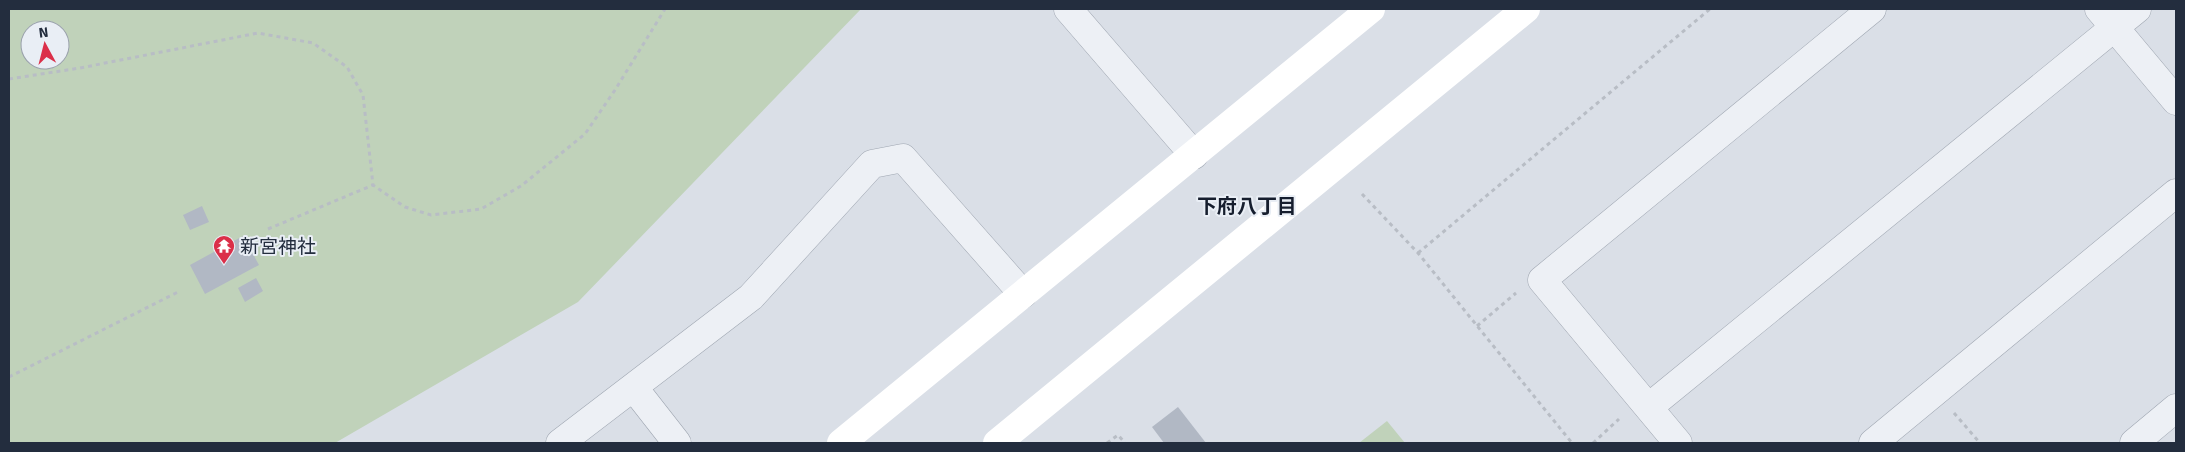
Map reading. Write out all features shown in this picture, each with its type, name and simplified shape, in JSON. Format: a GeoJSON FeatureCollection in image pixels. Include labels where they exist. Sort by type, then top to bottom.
{"type":"FeatureCollection","features":[{"type":"Feature","properties":{"kind":"street"},"geometry":{"type":"LineString","coordinates":[[1068,9],[1194,155]]}},
{"type":"Feature","properties":{"kind":"street"},"geometry":{"type":"LineString","coordinates":[[996,443],[1526,9]]}},
{"type":"Feature","properties":{"kind":"street"},"geometry":{"type":"LineString","coordinates":[[1678,443],[1542,280],[1872,9]]}},
{"type":"Feature","properties":{"kind":"street"},"geometry":{"type":"LineString","coordinates":[[1646,403],[2106,18],[2137,9]]}},
{"type":"Feature","properties":{"kind":"street"},"geometry":{"type":"LineString","coordinates":[[841,443],[1194,155],[1356,13]]}},
{"type":"Feature","properties":{"kind":"street"},"geometry":{"type":"LineString","coordinates":[[2106,18],[2176,101]]}},
{"type":"Feature","properties":{"kind":"street"},"geometry":{"type":"LineString","coordinates":[[560,443],[751,297],[872,164],[903,158],[1023,294]]}},
{"type":"Feature","properties":{"kind":"street"},"geometry":{"type":"LineString","coordinates":[[1873,443],[2176,193]]}},
{"type":"Feature","properties":{"kind":"street"},"geometry":{"type":"LineString","coordinates":[[634,388],[676,443]]}},
{"type":"Feature","properties":{"kind":"street"},"geometry":{"type":"LineString","coordinates":[[2134,443],[2176,408]]}},
{"type":"Feature","properties":{"kind":"path"},"geometry":{"type":"LineString","coordinates":[[9,79],[80,68],[258,34],[313,43],[347,67],[363,95],[373,185],[405,207],[430,215],[481,209],[521,186],[585,134],[616,90],[665,9]]}},
{"type":"Feature","properties":{"kind":"path"},"geometry":{"type":"LineString","coordinates":[[1418,253],[1710,9]]}},
{"type":"Feature","properties":{"kind":"path"},"geometry":{"type":"LineString","coordinates":[[268,229],[373,185]]}},
{"type":"Feature","properties":{"kind":"path"},"geometry":{"type":"LineString","coordinates":[[1362,194],[1418,253],[1572,443]]}},
{"type":"Feature","properties":{"kind":"path"},"geometry":{"type":"LineString","coordinates":[[1477,326],[1530,280],[1542,280]]}},
{"type":"Feature","properties":{"kind":"path"},"geometry":{"type":"LineString","coordinates":[[9,377],[180,291]]}},
{"type":"Feature","properties":{"kind":"path"},"geometry":{"type":"LineString","coordinates":[[1935,392],[1980,443]]}},
{"type":"Feature","properties":{"kind":"path"},"geometry":{"type":"LineString","coordinates":[[1593,443],[1646,403]]}},
{"type":"Feature","properties":{"kind":"path"},"geometry":{"type":"LineString","coordinates":[[1107,443],[1118,435],[1125,443]]}},
{"type":"Feature","properties":{"kind":"green space"},"geometry":{"type":"Polygon","coordinates":[[[9,9],[861,9],[578,302],[335,443],[9,443],[9,9]]]}},
{"type":"Feature","properties":{"kind":"green space"},"geometry":{"type":"Polygon","coordinates":[[[1387,421],[1405,443],[1359,443],[1387,421]]]}},
{"type":"Feature","properties":{"kind":"building"},"geometry":{"type":"Polygon","coordinates":[[[202,206],[209,222],[190,230],[183,215],[202,206]]]}},
{"type":"Feature","properties":{"kind":"building","name":"新宮神社"},"geometry":{"type":"Polygon","coordinates":[[[243,236],[259,265],[205,294],[190,265],[243,236]]]}},
{"type":"Feature","properties":{"kind":"building"},"geometry":{"type":"Polygon","coordinates":[[[256,278],[263,291],[245,302],[238,288],[256,278]]]}},
{"type":"Feature","properties":{"kind":"building"},"geometry":{"type":"Polygon","coordinates":[[[1178,407],[1206,443],[1164,443],[1152,427],[1178,407]]]}},
{"type":"Feature","properties":{"kind":"place","name":"新宮神社"},"geometry":{"type":"Point","coordinates":[224,265]}},
{"type":"Feature","properties":{"kind":"district","name":"下府八丁目"},"geometry":{"type":"Point","coordinates":[1247,206]}}]}
